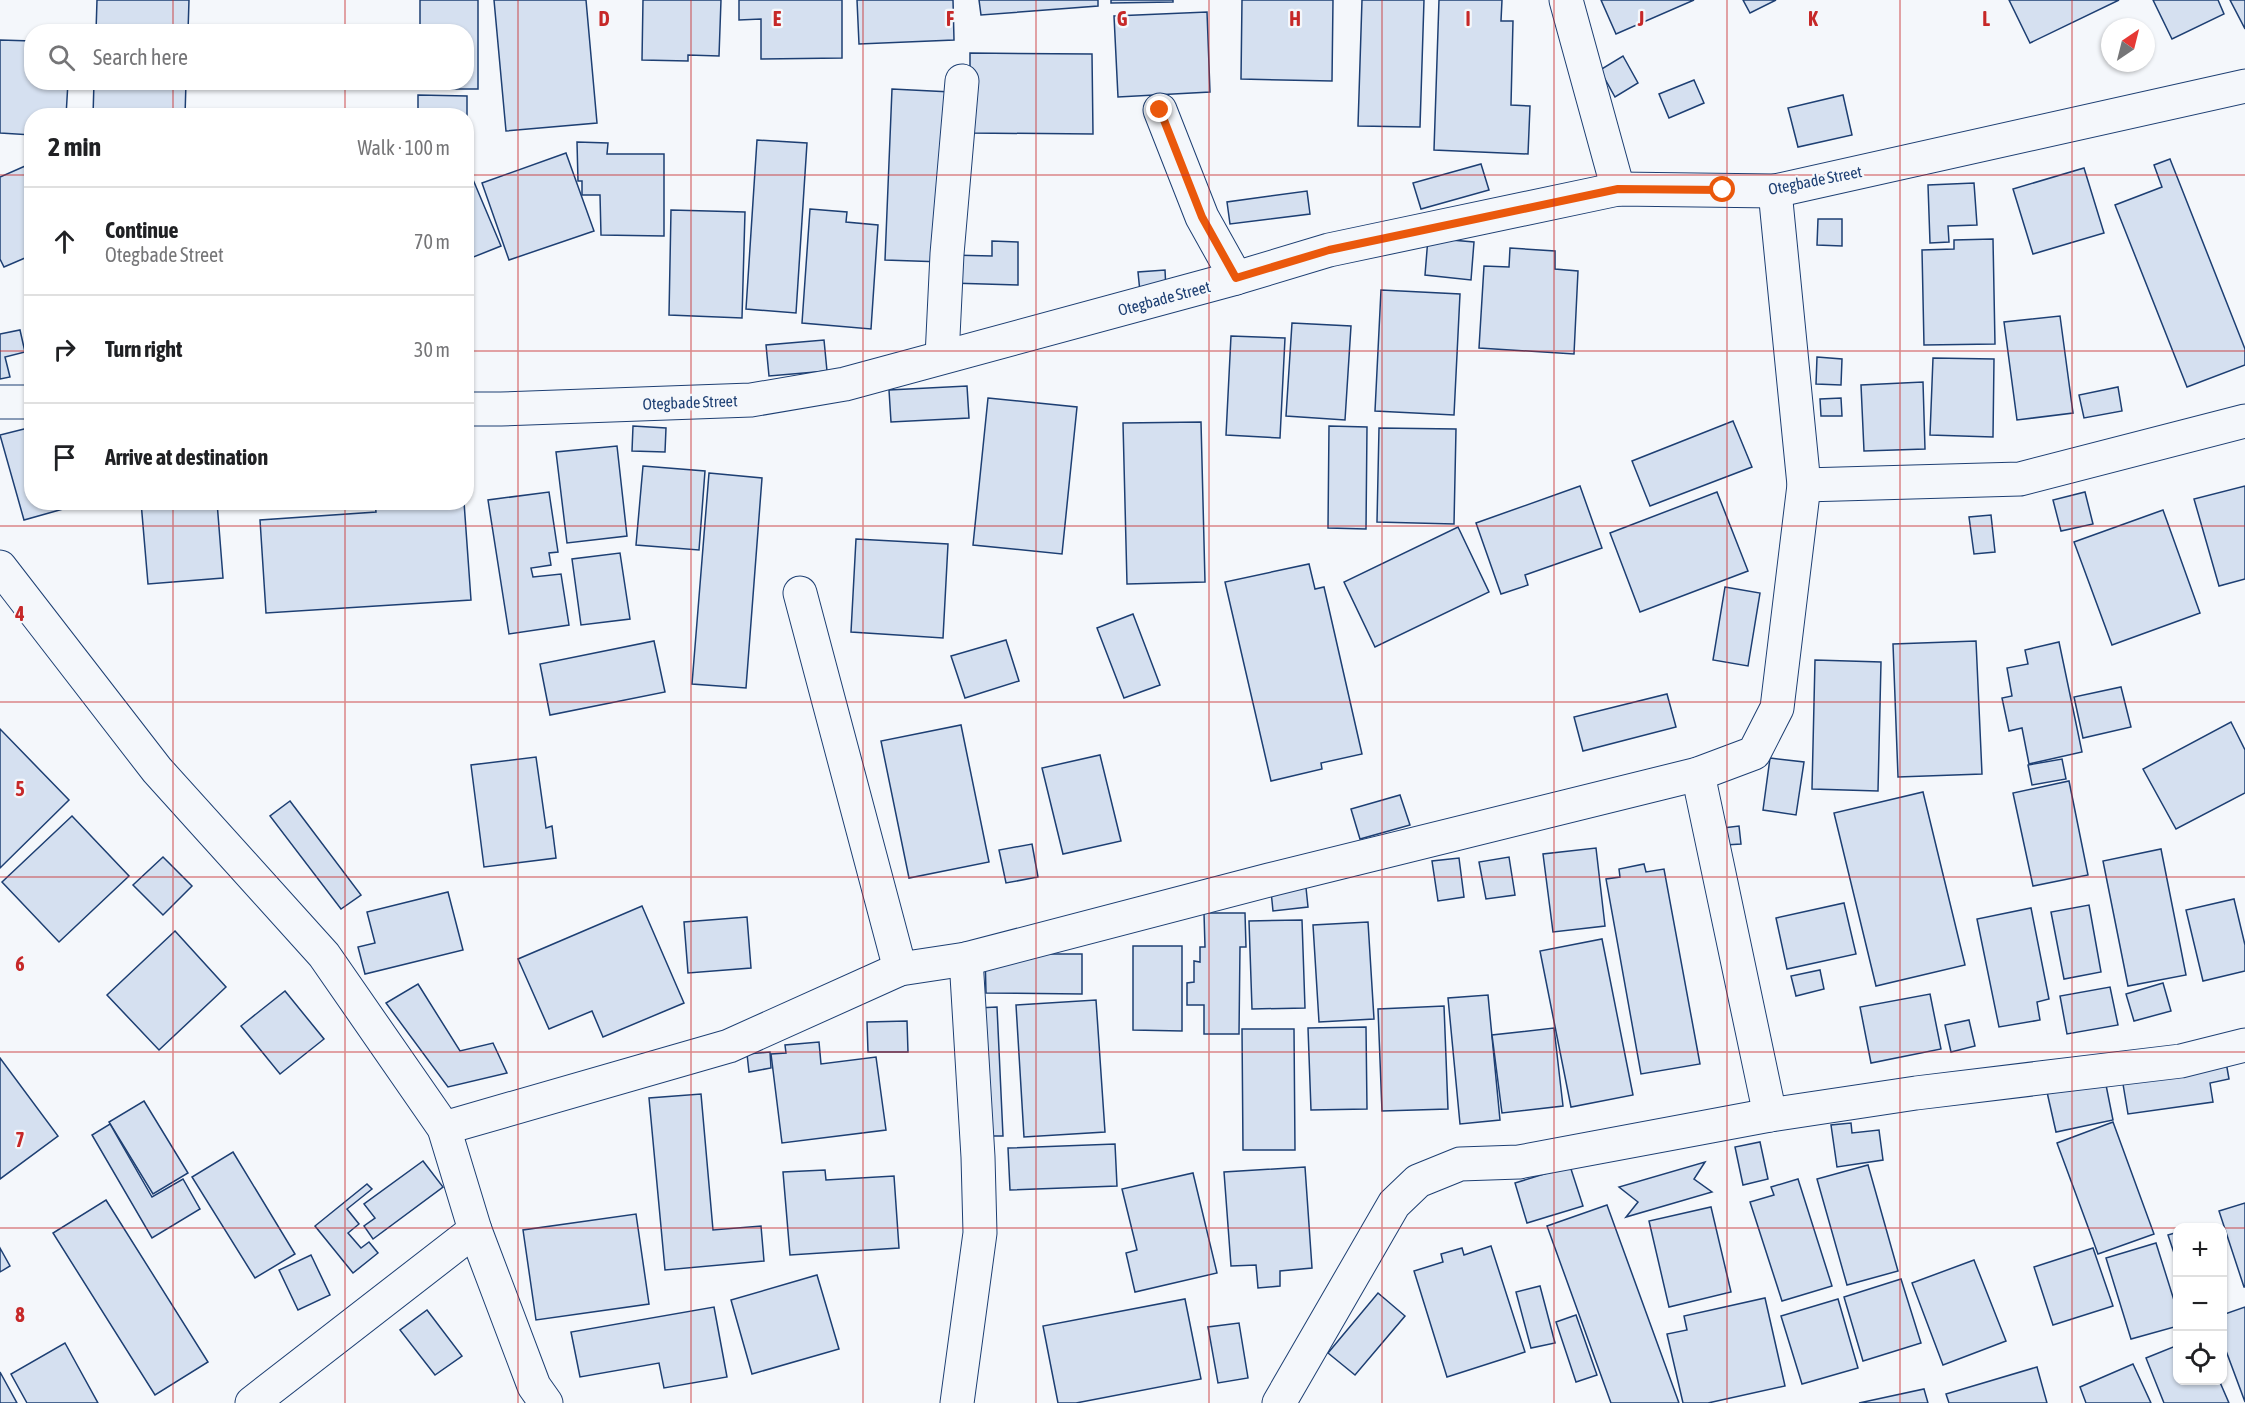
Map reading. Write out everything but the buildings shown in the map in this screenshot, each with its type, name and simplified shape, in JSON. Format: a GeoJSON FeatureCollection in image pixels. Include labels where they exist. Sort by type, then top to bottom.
{"type":"FeatureCollection","features":[{"type":"Feature","properties":{"kind":"street"},"geometry":{"type":"LineString","coordinates":[[1566,0],[1618,189]]}},
{"type":"Feature","properties":{"kind":"street"},"geometry":{"type":"LineString","coordinates":[[942,357],[947,254],[962,81]]}},
{"type":"Feature","properties":{"kind":"street","name":"Otegbade Street"},"geometry":{"type":"LineString","coordinates":[[474,409],[751,400],[845,384],[1236,278],[1329,250],[1618,189],[1775,191],[2245,86]]}},
{"type":"Feature","properties":{"kind":"street"},"geometry":{"type":"LineString","coordinates":[[1160,110],[1202,217],[1236,278]]}},
{"type":"Feature","properties":{"kind":"street"},"geometry":{"type":"LineString","coordinates":[[444,1128],[729,1046],[900,969],[966,959],[1269,880],[1698,774],[1754,753],[1777,708],[1804,485],[1775,191]]}},
{"type":"Feature","properties":{"kind":"street"},"geometry":{"type":"LineString","coordinates":[[0,402],[24,402]]}},
{"type":"Feature","properties":{"kind":"street"},"geometry":{"type":"LineString","coordinates":[[1804,485],[2020,479],[2245,421]]}},
{"type":"Feature","properties":{"kind":"street"},"geometry":{"type":"LineString","coordinates":[[0,567],[157,770],[324,955],[444,1128],[475,1230],[534,1386],[546,1403]]}},
{"type":"Feature","properties":{"kind":"street"},"geometry":{"type":"LineString","coordinates":[[800,593],[900,969]]}},
{"type":"Feature","properties":{"kind":"street"},"geometry":{"type":"LineString","coordinates":[[1698,774],[1770,1114]]}},
{"type":"Feature","properties":{"kind":"street"},"geometry":{"type":"LineString","coordinates":[[957,1403],[980,1233],[978,1157],[966,959]]}},
{"type":"Feature","properties":{"kind":"street"},"geometry":{"type":"LineString","coordinates":[[1279,1403],[1394,1204],[1418,1181],[1460,1164],[1519,1162],[1770,1114],[1916,1093],[2181,1061],[2245,1045]]}},
{"type":"Feature","properties":{"kind":"street"},"geometry":{"type":"LineString","coordinates":[[252,1403],[475,1230]]}},
{"type":"Feature","properties":{"kind":"route"},"geometry":{"type":"LineString","coordinates":[[1160,110],[1202,217],[1236,278],[1329,250],[1618,189],[1723,190]]}}]}
